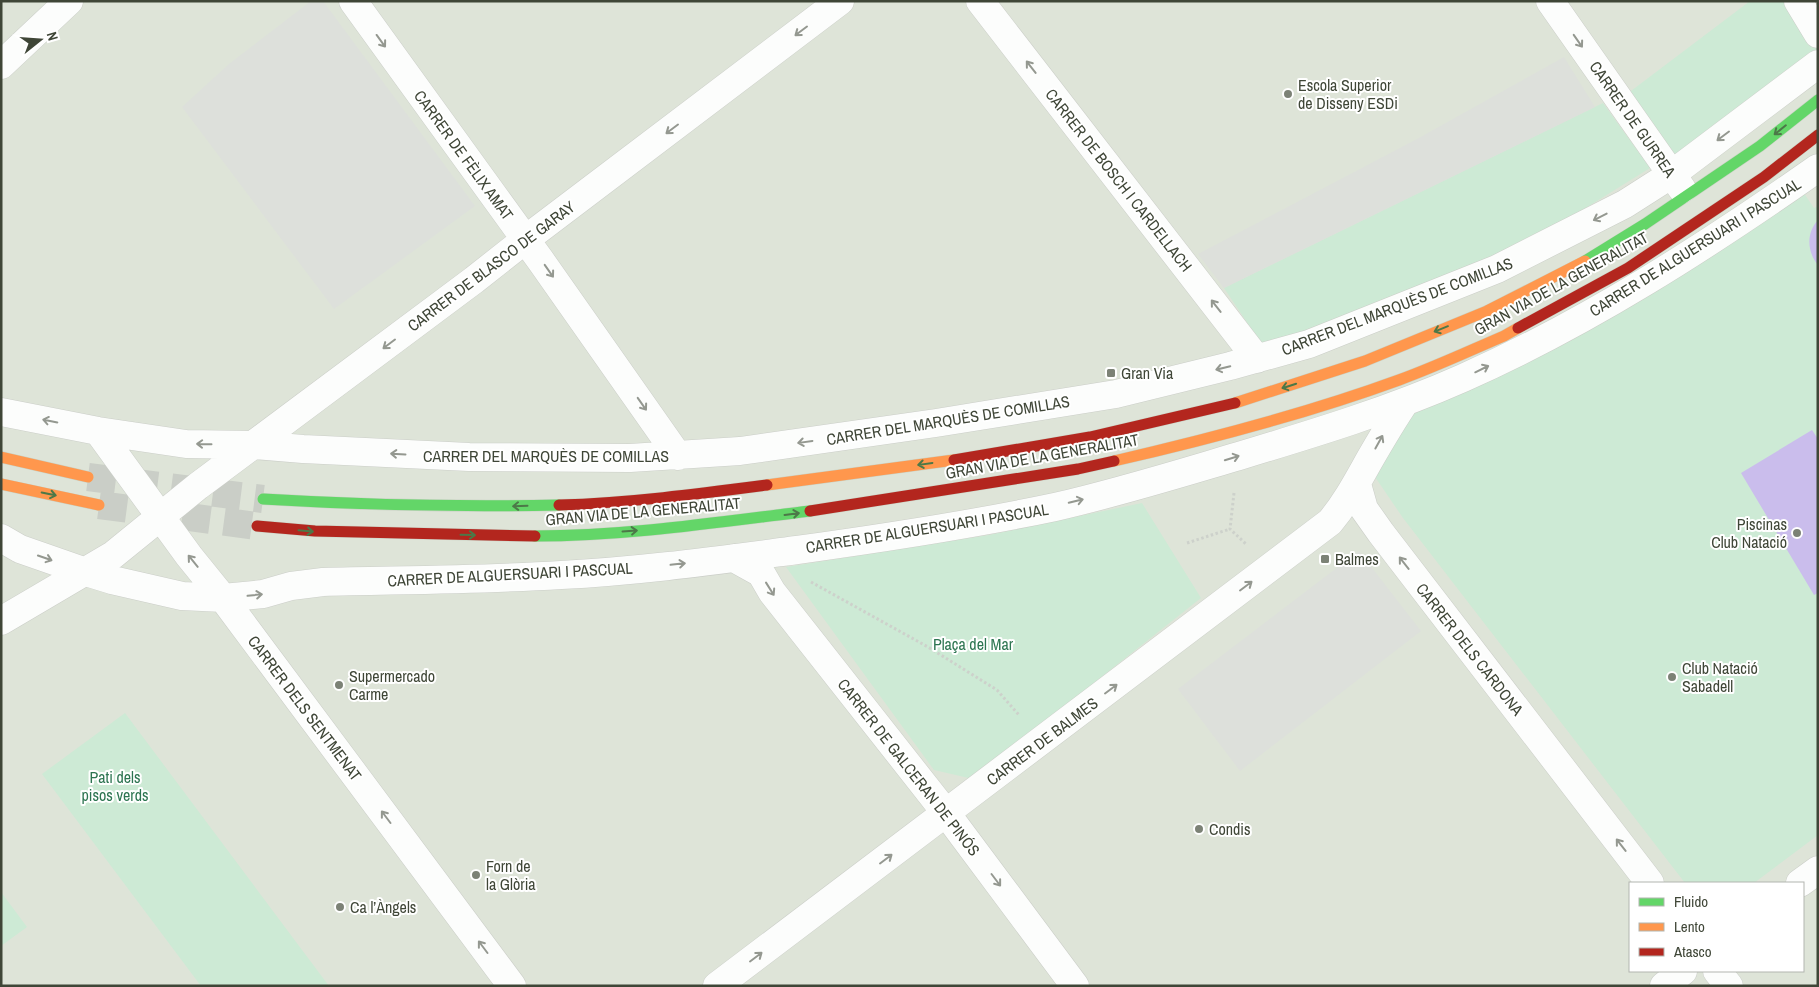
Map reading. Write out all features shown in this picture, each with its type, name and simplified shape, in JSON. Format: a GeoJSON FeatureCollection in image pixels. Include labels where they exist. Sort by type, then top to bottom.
{"type":"FeatureCollection","features":[{"type":"Feature","properties":{"kind":"street"},"geometry":{"type":"LineString","coordinates":[[1,65],[69,1]]}},
{"type":"Feature","properties":{"kind":"street","name":"CARRER DE FÈLIX AMAT"},"geometry":{"type":"LineString","coordinates":[[353,1],[526,239],[678,456]]}},
{"type":"Feature","properties":{"kind":"street","name":"CARRER DE BLASCO DE GARAY"},"geometry":{"type":"LineString","coordinates":[[1,621],[113,555],[253,445],[474,280],[840,1]]}},
{"type":"Feature","properties":{"kind":"street","name":"CARRER DE BOSCH I CARDELLACH"},"geometry":{"type":"LineString","coordinates":[[980,1],[1257,358]]}},
{"type":"Feature","properties":{"kind":"street","name":"CARRER DE GURREA"},"geometry":{"type":"LineString","coordinates":[[1550,1],[1679,185],[1708,230]]}},
{"type":"Feature","properties":{"kind":"street"},"geometry":{"type":"LineString","coordinates":[[1798,1],[1818,34]]}},
{"type":"Feature","properties":{"kind":"street","name":"CARRER DEL MARQUÈS DE COMILLAS"},"geometry":{"type":"LineString","coordinates":[[1,412],[98,431],[186,444],[253,445],[469,457],[630,458],[740,452],[1106,395],[1257,358],[1320,339],[1497,269],[1625,204],[1679,185],[1818,64]]}},
{"type":"Feature","properties":{"kind":"street"},"geometry":{"type":"LineString","coordinates":[[1320,339],[1575,266],[1679,185],[1760,146],[1818,100]]}},
{"type":"Feature","properties":{"kind":"street","name":"GRAN VIA DE LA GENERALITAT"},"geometry":{"type":"LineString","coordinates":[[257,526],[315,531],[495,536],[563,536],[673,528],[812,511],[1078,469],[1179,446],[1294,415],[1400,380],[1504,336],[1628,268],[1708,230],[1764,177],[1818,136]]}},
{"type":"Feature","properties":{"kind":"street","name":"CARRER DE ALGUERSUARI I PASCUAL"},"geometry":{"type":"LineString","coordinates":[[1,538],[20,549],[112,580],[182,596],[223,598],[263,594],[291,586],[323,582],[558,576],[624,571],[910,534],[1056,506],[1194,469],[1308,435],[1405,402],[1464,378],[1623,296],[1708,230],[1747,218],[1818,168]]}},
{"type":"Feature","properties":{"kind":"street","name":"GRAN VIA DE LA GENERALITAT"},"geometry":{"type":"LineString","coordinates":[[264,499],[341,504],[480,506],[594,504],[700,494],[988,456],[1090,437],[1241,402],[1374,357],[1487,311],[1575,266]]}},
{"type":"Feature","properties":{"kind":"street"},"geometry":{"type":"LineString","coordinates":[[1357,484],[1386,431],[1405,402]]}},
{"type":"Feature","properties":{"kind":"street","name":"CARRER DELS SENTMENAT"},"geometry":{"type":"LineString","coordinates":[[98,431],[150,525],[188,556],[223,598],[512,986]]}},
{"type":"Feature","properties":{"kind":"street"},"geometry":{"type":"LineString","coordinates":[[1,457],[88,477]]}},
{"type":"Feature","properties":{"kind":"street"},"geometry":{"type":"LineString","coordinates":[[1,484],[99,504]]}},
{"type":"Feature","properties":{"kind":"street","name":"CARRER DE BALMES"},"geometry":{"type":"LineString","coordinates":[[716,986],[1330,522],[1357,484]]}},
{"type":"Feature","properties":{"kind":"street","name":"CARRER DELS CARDONA"},"geometry":{"type":"LineString","coordinates":[[1357,484],[1364,509],[1649,882]]}},
{"type":"Feature","properties":{"kind":"street","name":"CARRER DE GALCERAN DE PINÓS"},"geometry":{"type":"LineString","coordinates":[[734,558],[761,573],[772,592],[946,813],[1076,986]]}},
{"type":"Feature","properties":{"kind":"street"},"geometry":{"type":"LineString","coordinates":[[1801,882],[1818,870]]}},
{"type":"Feature","properties":{"kind":"street"},"geometry":{"type":"LineString","coordinates":[[1664,986],[1682,972]]}},
{"type":"Feature","properties":{"kind":"street"},"geometry":{"type":"LineString","coordinates":[[1718,972],[1729,986]]}},
{"type":"Feature","properties":{"kind":"path"},"geometry":{"type":"LineString","coordinates":[[1230,529],[1235,486]]}},
{"type":"Feature","properties":{"kind":"path"},"geometry":{"type":"LineString","coordinates":[[1187,543],[1230,529]]}},
{"type":"Feature","properties":{"kind":"path"},"geometry":{"type":"LineString","coordinates":[[1230,529],[1249,547]]}},
{"type":"Feature","properties":{"kind":"path"},"geometry":{"type":"LineString","coordinates":[[772,592],[780,578],[799,576],[928,647],[997,690],[1020,716]]}},
{"type":"Feature","properties":{"kind":"shaded area"},"geometry":{"type":"Polygon","coordinates":[[[1,1],[1818,1],[1818,986],[1,986],[1,1]]]}},
{"type":"Feature","properties":{"kind":"shaded area"},"geometry":{"type":"Polygon","coordinates":[[[311,1],[323,1],[475,206],[334,309],[182,107],[229,64],[311,1]]]}},
{"type":"Feature","properties":{"kind":"shaded area"},"geometry":{"type":"Polygon","coordinates":[[[1564,57],[1595,107],[1224,288],[1198,254],[1417,139],[1564,57]]]}},
{"type":"Feature","properties":{"kind":"shaded area"},"geometry":{"type":"Polygon","coordinates":[[[1818,220],[1818,265],[1814,260],[1809,242],[1811,231],[1818,220]]]}},
{"type":"Feature","properties":{"kind":"shaded area","name":"Piscinas Club Natació"},"geometry":{"type":"Polygon","coordinates":[[[1812,430],[1818,439],[1818,593],[1814,595],[1741,473],[1812,430]]]}},
{"type":"Feature","properties":{"kind":"shaded area"},"geometry":{"type":"Polygon","coordinates":[[[1359,551],[1421,631],[1240,771],[1178,689],[1359,551]]]}},
{"type":"Feature","properties":{"kind":"green space"},"geometry":{"type":"Polygon","coordinates":[[[1750,1],[1791,1],[1818,45],[1818,59],[1672,167],[1623,97],[1750,1]]]}},
{"type":"Feature","properties":{"kind":"green space"},"geometry":{"type":"Polygon","coordinates":[[[1603,103],[1650,168],[1531,242],[1412,293],[1262,345],[1224,288],[1603,103]]]}},
{"type":"Feature","properties":{"kind":"green space","name":"Club Natació Sabadell"},"geometry":{"type":"Polygon","coordinates":[[[1799,186],[1814,208],[1818,206],[1818,835],[1755,882],[1684,882],[1403,518],[1371,471],[1405,402],[1799,186]]]}},
{"type":"Feature","properties":{"kind":"green space","name":"Plaça del Mar"},"geometry":{"type":"Polygon","coordinates":[[[1142,503],[1201,598],[973,779],[934,770],[786,567],[989,535],[1142,503]]]}},
{"type":"Feature","properties":{"kind":"green space","name":"Pati dels pisos verds"},"geometry":{"type":"Polygon","coordinates":[[[125,713],[329,986],[201,986],[42,774],[125,713]]]}},
{"type":"Feature","properties":{"kind":"green space"},"geometry":{"type":"Polygon","coordinates":[[[1,892],[27,927],[1,946],[1,892]]]}},
{"type":"Feature","properties":{"kind":"tunnel"},"geometry":{"type":"LineString","coordinates":[[88,477],[263,499]]}},
{"type":"Feature","properties":{"kind":"tunnel"},"geometry":{"type":"LineString","coordinates":[[99,505],[257,526]]}},
{"type":"Feature","properties":{"kind":"traffic: fast"},"geometry":{"type":"LineString","coordinates":[[1585,261],[1645,224],[1760,146],[1818,100]]}},
{"type":"Feature","properties":{"kind":"traffic: fast"},"geometry":{"type":"LineString","coordinates":[[263,499],[411,505],[559,505]]}},
{"type":"Feature","properties":{"kind":"traffic: fast"},"geometry":{"type":"LineString","coordinates":[[535,536],[638,531],[810,511]]}},
{"type":"Feature","properties":{"kind":"traffic: slow"},"geometry":{"type":"LineString","coordinates":[[1235,403],[1365,361],[1487,311],[1585,261]]}},
{"type":"Feature","properties":{"kind":"traffic: slow"},"geometry":{"type":"LineString","coordinates":[[1114,461],[1258,425],[1329,404],[1412,375],[1504,336],[1518,328]]}},
{"type":"Feature","properties":{"kind":"traffic: slow"},"geometry":{"type":"LineString","coordinates":[[1,457],[88,477]]}},
{"type":"Feature","properties":{"kind":"traffic: slow"},"geometry":{"type":"LineString","coordinates":[[767,485],[954,460]]}},
{"type":"Feature","properties":{"kind":"traffic: slow"},"geometry":{"type":"LineString","coordinates":[[1,484],[99,505]]}},
{"type":"Feature","properties":{"kind":"traffic: jam"},"geometry":{"type":"LineString","coordinates":[[1518,328],[1628,268],[1764,177],[1818,135]]}},
{"type":"Feature","properties":{"kind":"traffic: jam"},"geometry":{"type":"LineString","coordinates":[[954,460],[1090,437],[1235,403]]}},
{"type":"Feature","properties":{"kind":"traffic: jam"},"geometry":{"type":"LineString","coordinates":[[810,511],[1078,469],[1114,461]]}},
{"type":"Feature","properties":{"kind":"traffic: jam"},"geometry":{"type":"LineString","coordinates":[[559,505],[637,500],[767,485]]}},
{"type":"Feature","properties":{"kind":"traffic: jam"},"geometry":{"type":"LineString","coordinates":[[257,526],[315,531],[535,536]]}},
{"type":"Feature","properties":{"kind":"place","name":"Escola Superior de Disseny ESDi"},"geometry":{"type":"Point","coordinates":[1288,94]}},
{"type":"Feature","properties":{"kind":"place","name":"Gran Via"},"geometry":{"type":"Point","coordinates":[1111,373]}},
{"type":"Feature","properties":{"kind":"place","name":"Piscinas Club Natació"},"geometry":{"type":"Point","coordinates":[1797,533]}},
{"type":"Feature","properties":{"kind":"place","name":"Balmes"},"geometry":{"type":"Point","coordinates":[1325,559]}},
{"type":"Feature","properties":{"kind":"place","name":"Club Natació Sabadell"},"geometry":{"type":"Point","coordinates":[1672,677]}},
{"type":"Feature","properties":{"kind":"place","name":"Supermercado Carme"},"geometry":{"type":"Point","coordinates":[339,685]}},
{"type":"Feature","properties":{"kind":"place","name":"Condis"},"geometry":{"type":"Point","coordinates":[1199,829]}},
{"type":"Feature","properties":{"kind":"place","name":"Forn de la Glòria"},"geometry":{"type":"Point","coordinates":[476,875]}},
{"type":"Feature","properties":{"kind":"place","name":"Ca l’Àngels"},"geometry":{"type":"Point","coordinates":[340,907]}}]}
